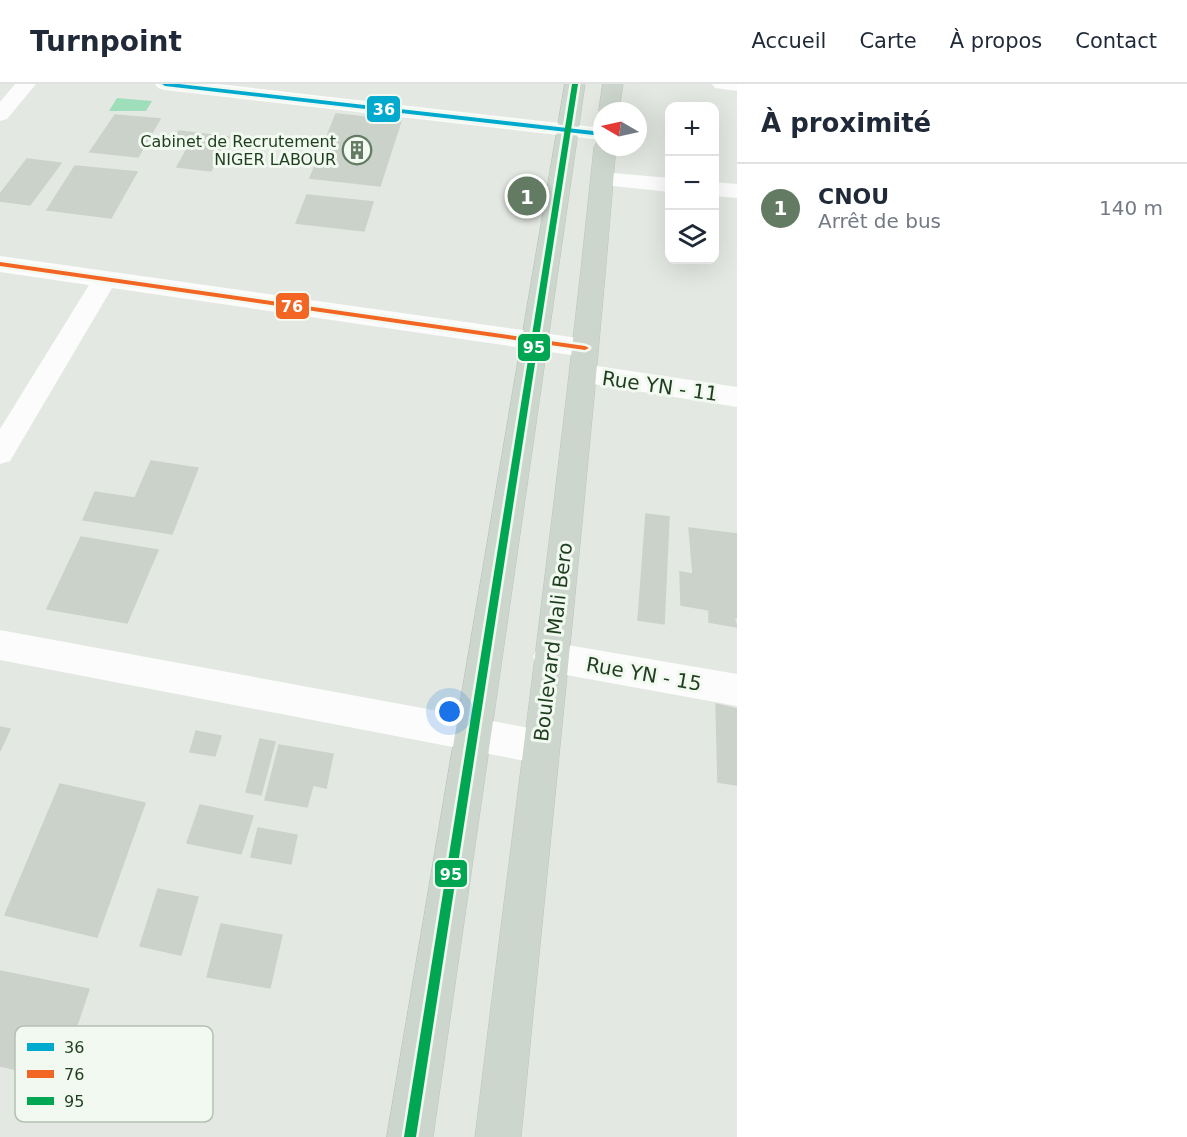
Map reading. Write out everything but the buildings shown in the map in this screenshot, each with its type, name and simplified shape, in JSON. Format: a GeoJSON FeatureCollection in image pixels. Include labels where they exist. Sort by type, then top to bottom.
{"type":"FeatureCollection","features":[{"type":"Feature","properties":{"kind":"main road"},"geometry":{"type":"LineString","coordinates":[[410,1137],[575,84]]}},
{"type":"Feature","properties":{"kind":"main road"},"geometry":{"type":"LineString","coordinates":[[610,102],[613,84]]}},
{"type":"Feature","properties":{"kind":"main road","name":"Boulevard Mali Bero"},"geometry":{"type":"LineString","coordinates":[[498,1137],[550,657],[585,361],[603,163]]}},
{"type":"Feature","properties":{"kind":"street"},"geometry":{"type":"LineString","coordinates":[[0,115],[26,84]]}},
{"type":"Feature","properties":{"kind":"street"},"geometry":{"type":"LineString","coordinates":[[165,84],[593,133]]}},
{"type":"Feature","properties":{"kind":"street"},"geometry":{"type":"LineString","coordinates":[[722,84],[737,86]]}},
{"type":"Feature","properties":{"kind":"street"},"geometry":{"type":"LineString","coordinates":[[603,163],[665,184]]}},
{"type":"Feature","properties":{"kind":"street"},"geometry":{"type":"LineString","coordinates":[[719,189],[737,191]]}},
{"type":"Feature","properties":{"kind":"street","name":"Rue YN - 11"},"geometry":{"type":"LineString","coordinates":[[0,264],[534,341],[585,361],[737,397]]}},
{"type":"Feature","properties":{"kind":"street"},"geometry":{"type":"LineString","coordinates":[[0,453],[105,279]]}},
{"type":"Feature","properties":{"kind":"street"},"geometry":{"type":"LineString","coordinates":[[0,645],[541,747]]}},
{"type":"Feature","properties":{"kind":"street","name":"Rue YN - 15"},"geometry":{"type":"LineString","coordinates":[[550,657],[737,690]]}},
{"type":"Feature","properties":{"kind":"shaded area"},"geometry":{"type":"Polygon","coordinates":[[[117,98],[152,101],[146,111],[109,111],[117,98]]]}},
{"type":"Feature","properties":{"kind":"transit line","name":"36"},"geometry":{"type":"LineString","coordinates":[[165,84],[593,133]]}},
{"type":"Feature","properties":{"kind":"transit line","name":"95"},"geometry":{"type":"LineString","coordinates":[[410,1137],[575,84]]}},
{"type":"Feature","properties":{"kind":"transit line","name":"76"},"geometry":{"type":"LineString","coordinates":[[0,264],[585,348]]}},
{"type":"Feature","properties":{"kind":"place","name":"Cabinet de Recrutement NIGER LABOUR"},"geometry":{"type":"Point","coordinates":[357,150]}},
{"type":"Feature","properties":{"kind":"place","name":"CNOU"},"geometry":{"type":"Point","coordinates":[527,196]}}]}
